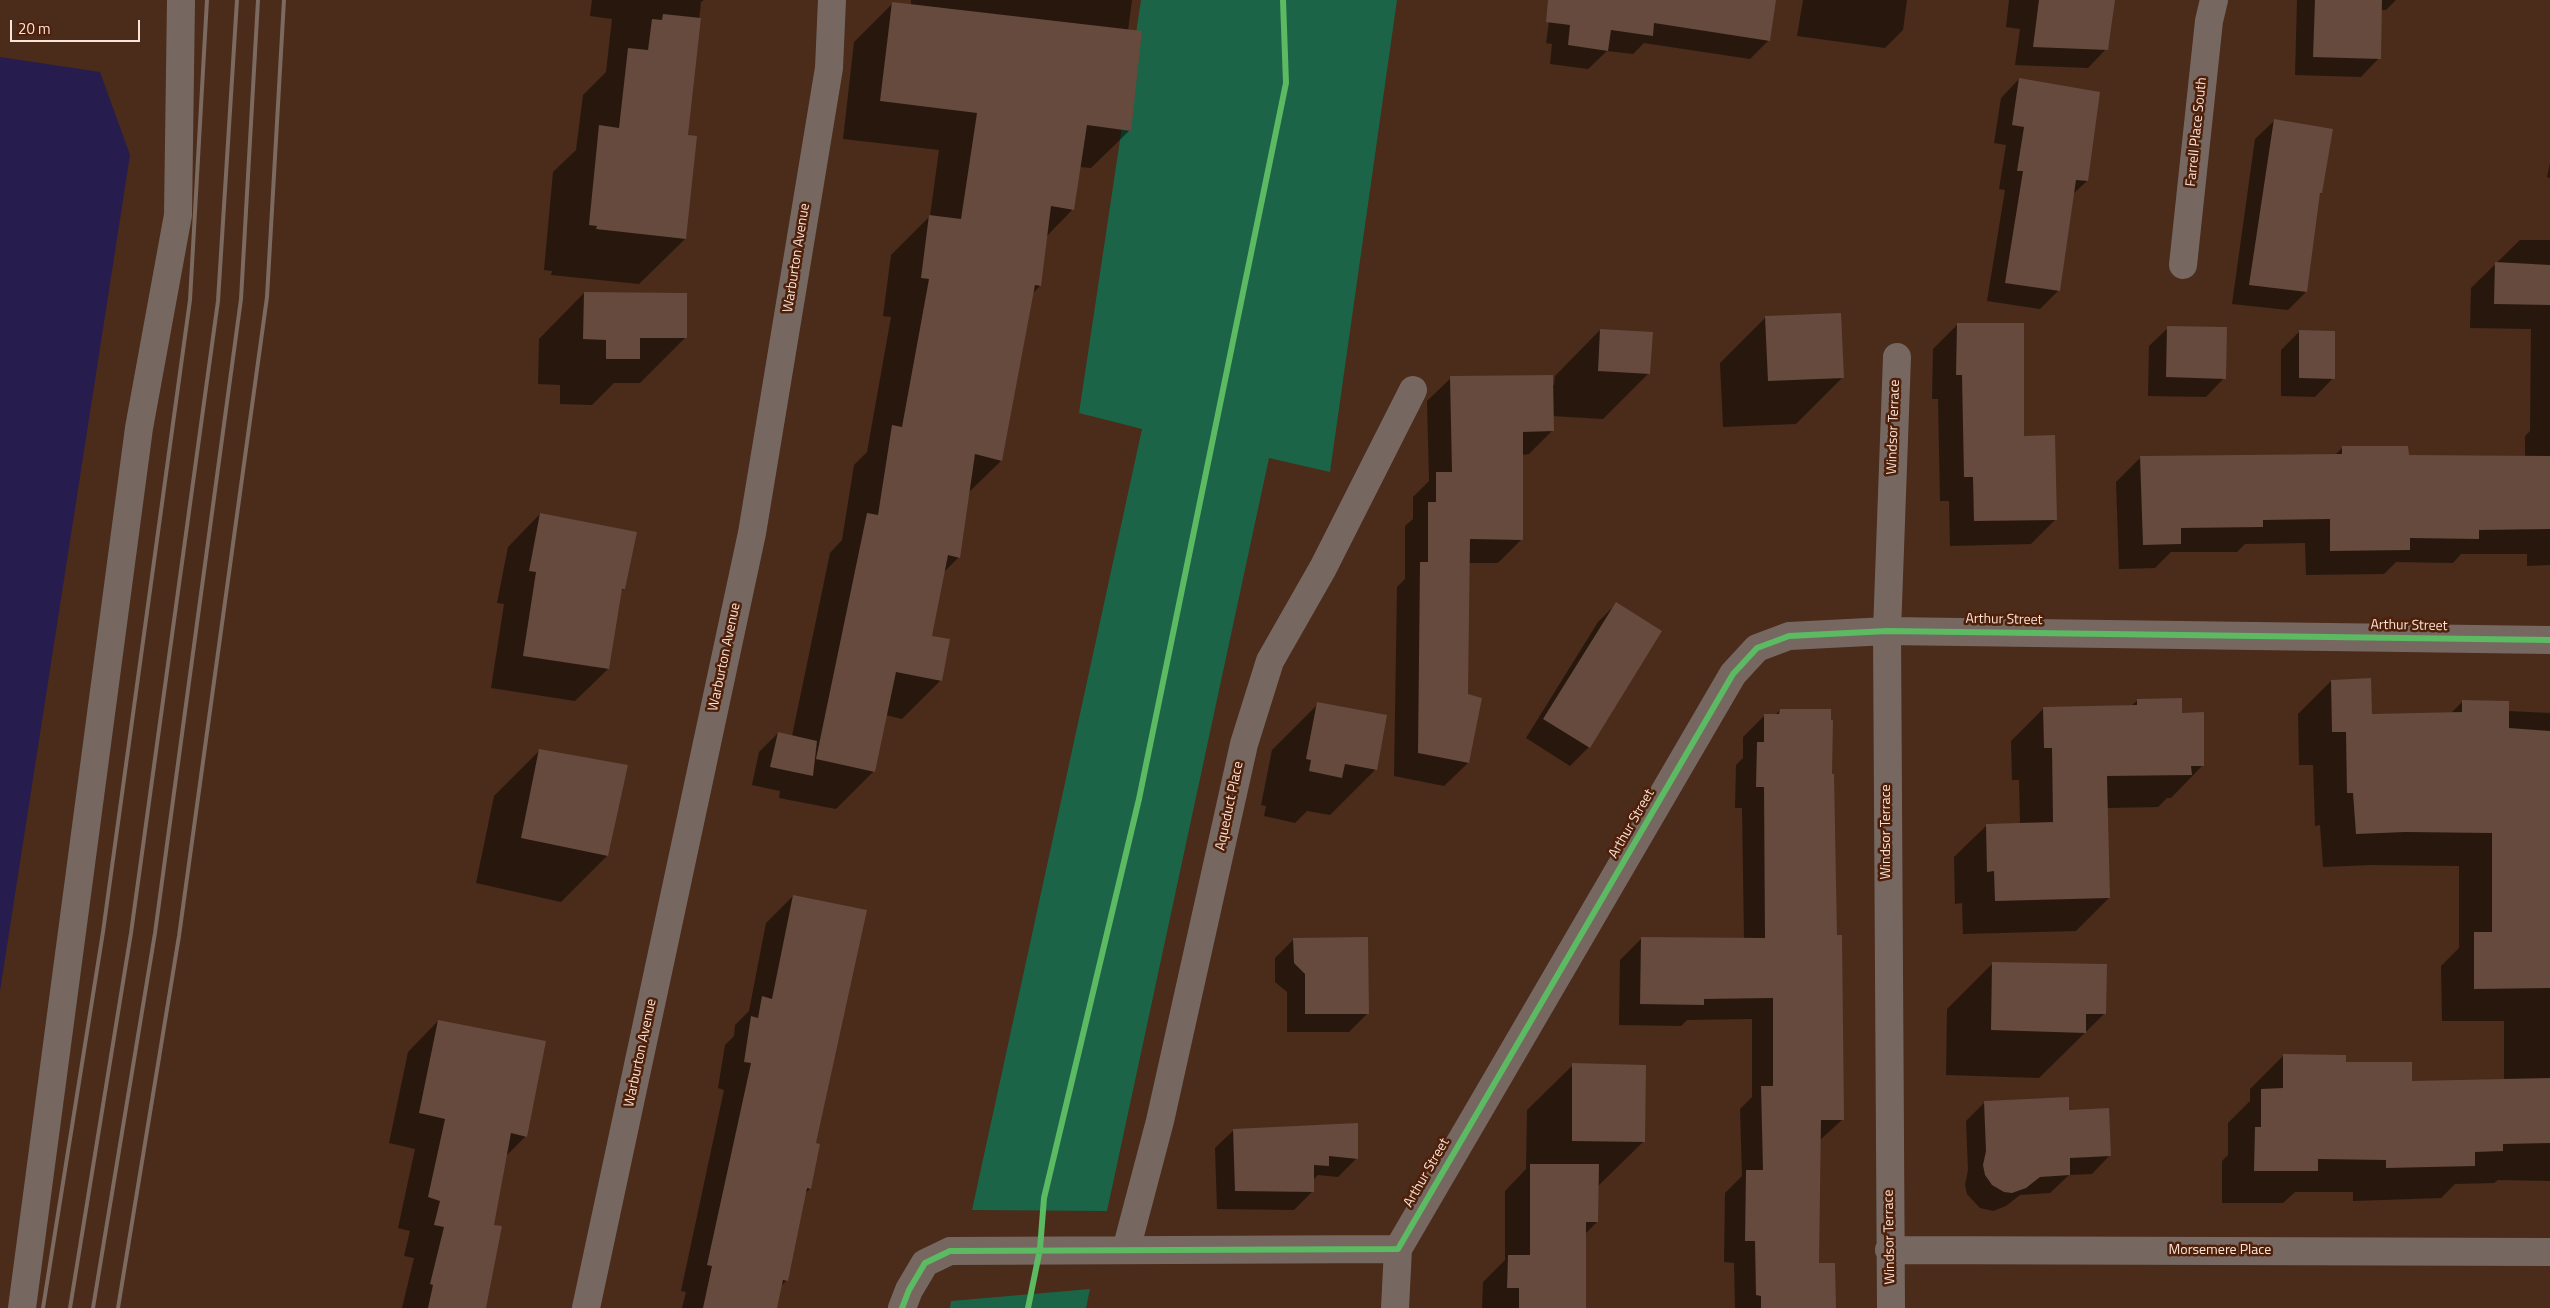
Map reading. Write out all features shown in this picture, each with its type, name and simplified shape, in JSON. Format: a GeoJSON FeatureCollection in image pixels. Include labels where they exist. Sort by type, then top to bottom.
{"type":"FeatureCollection","features":[{"type":"Feature","properties":{"kind":"street"},"geometry":{"type":"LineString","coordinates":[[22,1308],[139,428],[178,215],[181,0]]}},
{"type":"Feature","properties":{"kind":"street","name":"Warburton Avenue"},"geometry":{"type":"LineString","coordinates":[[586,1308],[752,533],[829,68],[832,0]]}},
{"type":"Feature","properties":{"kind":"street","name":"Farrell Place South"},"geometry":{"type":"LineString","coordinates":[[2182,265],[2209,21],[2214,0]]}},
{"type":"Feature","properties":{"kind":"street","name":"Windsor Terrace"},"geometry":{"type":"LineString","coordinates":[[1891,1308],[1889,1250],[1886,631],[1897,357]]}},
{"type":"Feature","properties":{"kind":"street","name":"Aqueduct Place"},"geometry":{"type":"LineString","coordinates":[[1126,1250],[1160,1121],[1244,744],[1270,661],[1322,568],[1413,390]]}},
{"type":"Feature","properties":{"kind":"street","name":"Arthur Street"},"geometry":{"type":"LineString","coordinates":[[1398,1249],[1734,674],[1757,648],[1789,636],[1886,631],[2550,640]]}},
{"type":"Feature","properties":{"kind":"street"},"geometry":{"type":"LineString","coordinates":[[902,1308],[909,1290],[925,1263],[950,1251],[1398,1249],[1395,1308]]}},
{"type":"Feature","properties":{"kind":"street","name":"Morsemere Place"},"geometry":{"type":"LineString","coordinates":[[1889,1250],[2550,1252]]}},
{"type":"Feature","properties":{"kind":"green space"},"geometry":{"type":"Polygon","coordinates":[[[1141,0],[1397,0],[1330,472],[1269,458],[1107,1211],[972,1210],[1142,429],[1079,413],[1141,0]]]}},
{"type":"Feature","properties":{"kind":"green space"},"geometry":{"type":"Polygon","coordinates":[[[1090,1289],[1086,1308],[950,1308],[951,1301],[1090,1289]]]}},
{"type":"Feature","properties":{"kind":"shaded area"},"geometry":{"type":"Polygon","coordinates":[[[0,57],[100,72],[130,155],[0,991],[0,57]]]}},
{"type":"Feature","properties":{"kind":"building"},"geometry":{"type":"Polygon","coordinates":[[[1548,0],[1776,0],[1770,41],[1654,23],[1653,36],[1611,30],[1608,51],[1568,45],[1570,25],[1546,22],[1548,0]]]}},
{"type":"Feature","properties":{"kind":"building"},"geometry":{"type":"Polygon","coordinates":[[[2039,0],[2115,0],[2108,50],[2033,47],[2039,0]]]}},
{"type":"Feature","properties":{"kind":"building"},"geometry":{"type":"Polygon","coordinates":[[[2315,0],[2382,0],[2381,59],[2313,57],[2315,0]]]}},
{"type":"Feature","properties":{"kind":"building"},"geometry":{"type":"Polygon","coordinates":[[[892,2],[1142,31],[1131,131],[1087,125],[1074,210],[1051,206],[1041,286],[1035,285],[1002,461],[975,454],[960,558],[948,555],[932,636],[950,639],[942,681],[896,672],[875,772],[816,759],[867,513],[878,515],[892,425],[902,427],[929,279],[921,278],[929,215],[961,219],[977,113],[880,101],[892,2]]]}},
{"type":"Feature","properties":{"kind":"building"},"geometry":{"type":"Polygon","coordinates":[[[663,14],[701,18],[688,135],[697,136],[686,239],[596,229],[597,226],[589,225],[599,125],[619,128],[628,48],[648,50],[652,19],[662,20],[663,14]]]}},
{"type":"Feature","properties":{"kind":"building"},"geometry":{"type":"Polygon","coordinates":[[[2019,78],[2100,92],[2088,181],[2076,180],[2060,291],[2005,283],[2023,171],[2017,171],[2024,127],[2012,125],[2019,78]]]}},
{"type":"Feature","properties":{"kind":"building"},"geometry":{"type":"Polygon","coordinates":[[[2274,119],[2333,129],[2322,193],[2320,193],[2307,292],[2249,285],[2274,119]]]}},
{"type":"Feature","properties":{"kind":"building"},"geometry":{"type":"Polygon","coordinates":[[[2495,262],[2550,265],[2550,305],[2494,304],[2495,262]]]}},
{"type":"Feature","properties":{"kind":"building"},"geometry":{"type":"Polygon","coordinates":[[[584,292],[687,293],[687,338],[640,338],[640,359],[606,359],[606,340],[583,339],[584,292]]]}},
{"type":"Feature","properties":{"kind":"building"},"geometry":{"type":"Polygon","coordinates":[[[1841,313],[1844,378],[1768,381],[1765,316],[1841,313]]]}},
{"type":"Feature","properties":{"kind":"building"},"geometry":{"type":"Polygon","coordinates":[[[1957,323],[2024,323],[2024,436],[2055,435],[2057,520],[1974,521],[1973,477],[1964,477],[1962,375],[1956,375],[1957,323]]]}},
{"type":"Feature","properties":{"kind":"building"},"geometry":{"type":"Polygon","coordinates":[[[2167,326],[2227,327],[2226,379],[2166,377],[2167,326]]]}},
{"type":"Feature","properties":{"kind":"building"},"geometry":{"type":"Polygon","coordinates":[[[1600,329],[1653,332],[1650,374],[1598,371],[1600,329]]]}},
{"type":"Feature","properties":{"kind":"building"},"geometry":{"type":"Polygon","coordinates":[[[2299,330],[2335,331],[2335,379],[2299,378],[2299,330]]]}},
{"type":"Feature","properties":{"kind":"building"},"geometry":{"type":"Polygon","coordinates":[[[1553,375],[1554,431],[1523,432],[1523,540],[1470,539],[1468,694],[1482,698],[1469,763],[1418,753],[1420,562],[1428,562],[1428,502],[1436,502],[1436,472],[1452,472],[1450,376],[1553,375]]]}},
{"type":"Feature","properties":{"kind":"building"},"geometry":{"type":"Polygon","coordinates":[[[2342,446],[2408,446],[2409,455],[2550,456],[2550,529],[2479,530],[2479,539],[2410,538],[2410,550],[2330,551],[2330,519],[2263,520],[2263,527],[2181,528],[2181,544],[2143,545],[2140,456],[2342,454],[2342,446]]]}},
{"type":"Feature","properties":{"kind":"building"},"geometry":{"type":"Polygon","coordinates":[[[540,513],[637,532],[625,589],[622,589],[609,669],[523,656],[536,572],[529,571],[540,513]]]}},
{"type":"Feature","properties":{"kind":"building"},"geometry":{"type":"Polygon","coordinates":[[[1616,602],[1662,631],[1590,748],[1543,719],[1616,602]]]}},
{"type":"Feature","properties":{"kind":"building"},"geometry":{"type":"Polygon","coordinates":[[[2371,678],[2372,714],[2462,712],[2462,700],[2509,701],[2509,728],[2550,731],[2550,988],[2474,989],[2474,932],[2492,932],[2492,833],[2405,832],[2356,834],[2353,793],[2347,793],[2346,732],[2332,732],[2331,680],[2371,678]]]}},
{"type":"Feature","properties":{"kind":"building"},"geometry":{"type":"Polygon","coordinates":[[[2182,698],[2182,713],[2204,712],[2204,766],[2191,766],[2192,775],[2107,776],[2110,898],[1995,901],[1994,871],[1987,872],[1986,824],[2053,822],[2052,748],[2044,748],[2043,707],[2137,705],[2137,699],[2182,698]]]}},
{"type":"Feature","properties":{"kind":"building"},"geometry":{"type":"Polygon","coordinates":[[[1317,702],[1387,715],[1377,770],[1345,764],[1342,778],[1309,771],[1311,760],[1306,759],[1317,702]]]}},
{"type":"Feature","properties":{"kind":"building"},"geometry":{"type":"Polygon","coordinates":[[[1780,709],[1831,709],[1831,720],[1833,720],[1832,774],[1834,774],[1837,935],[1842,935],[1844,1120],[1821,1120],[1819,1263],[1835,1263],[1836,1308],[1761,1308],[1761,1296],[1756,1295],[1755,1241],[1745,1241],[1746,1170],[1763,1170],[1761,1086],[1773,1086],[1773,998],[1704,999],[1704,1005],[1640,1004],[1641,937],[1765,938],[1764,787],[1756,787],[1757,742],[1764,742],[1764,714],[1779,714],[1780,709]]]}},
{"type":"Feature","properties":{"kind":"building"},"geometry":{"type":"Polygon","coordinates":[[[778,732],[817,741],[813,776],[770,767],[778,732]]]}},
{"type":"Feature","properties":{"kind":"building"},"geometry":{"type":"Polygon","coordinates":[[[539,749],[628,765],[608,856],[521,838],[539,749]]]}},
{"type":"Feature","properties":{"kind":"building"},"geometry":{"type":"Polygon","coordinates":[[[793,895],[867,910],[816,1143],[820,1144],[811,1189],[807,1188],[788,1281],[783,1280],[777,1308],[703,1308],[712,1266],[707,1265],[751,1063],[744,1062],[751,1016],[758,1018],[762,996],[772,999],[793,895]]]}},
{"type":"Feature","properties":{"kind":"building"},"geometry":{"type":"Polygon","coordinates":[[[1368,937],[1369,1014],[1305,1014],[1305,974],[1294,963],[1293,938],[1368,937]]]}},
{"type":"Feature","properties":{"kind":"building"},"geometry":{"type":"Polygon","coordinates":[[[1992,962],[2107,964],[2106,1014],[2086,1014],[2086,1033],[1991,1030],[1992,962]]]}},
{"type":"Feature","properties":{"kind":"building"},"geometry":{"type":"Polygon","coordinates":[[[438,1020],[546,1041],[527,1137],[511,1133],[494,1225],[502,1226],[486,1308],[428,1308],[433,1285],[430,1284],[444,1227],[434,1225],[440,1201],[428,1197],[445,1119],[419,1113],[438,1020]]]}},
{"type":"Feature","properties":{"kind":"building"},"geometry":{"type":"Polygon","coordinates":[[[2283,1054],[2346,1055],[2346,1062],[2412,1062],[2412,1081],[2550,1078],[2550,1143],[2503,1144],[2503,1151],[2475,1152],[2475,1166],[2386,1168],[2386,1160],[2318,1159],[2318,1171],[2254,1171],[2255,1127],[2261,1127],[2261,1089],[2283,1088],[2283,1054]]]}},
{"type":"Feature","properties":{"kind":"building"},"geometry":{"type":"Polygon","coordinates":[[[1572,1063],[1646,1065],[1645,1142],[1572,1141],[1572,1063]]]}},
{"type":"Feature","properties":{"kind":"building"},"geometry":{"type":"Polygon","coordinates":[[[2069,1097],[2069,1110],[2109,1108],[2111,1156],[2070,1158],[2070,1175],[2040,1177],[2026,1188],[2012,1193],[2004,1192],[1992,1185],[1985,1175],[1983,1165],[1986,1151],[1984,1101],[2069,1097]]]}},
{"type":"Feature","properties":{"kind":"building"},"geometry":{"type":"Polygon","coordinates":[[[1358,1123],[1358,1159],[1329,1156],[1329,1166],[1314,1165],[1314,1192],[1235,1191],[1233,1129],[1358,1123]]]}},
{"type":"Feature","properties":{"kind":"building"},"geometry":{"type":"Polygon","coordinates":[[[1530,1164],[1599,1164],[1598,1222],[1586,1222],[1586,1308],[1519,1308],[1519,1288],[1507,1288],[1508,1255],[1530,1255],[1530,1164]]]}},
{"type":"Feature","properties":{"kind":"railway"},"geometry":{"type":"LineString","coordinates":[[43,1308],[103,932],[190,300],[207,0]]}},
{"type":"Feature","properties":{"kind":"railway"},"geometry":{"type":"LineString","coordinates":[[70,1308],[131,933],[218,301],[237,0]]}},
{"type":"Feature","properties":{"kind":"railway"},"geometry":{"type":"LineString","coordinates":[[93,1308],[155,933],[241,299],[258,0]]}},
{"type":"Feature","properties":{"kind":"railway"},"geometry":{"type":"LineString","coordinates":[[118,1308],[179,936],[267,297],[284,0]]}},
{"type":"Feature","properties":{"kind":"cycle path"},"geometry":{"type":"LineString","coordinates":[[1028,1308],[1040,1249],[1044,1198],[1139,799],[1286,83],[1283,0]]}},
{"type":"Feature","properties":{"kind":"cycle path"},"geometry":{"type":"LineString","coordinates":[[902,1308],[909,1290],[925,1263],[950,1251],[1398,1249],[1733,674],[1757,648],[1789,636],[1887,631],[2550,640]]}}]}
